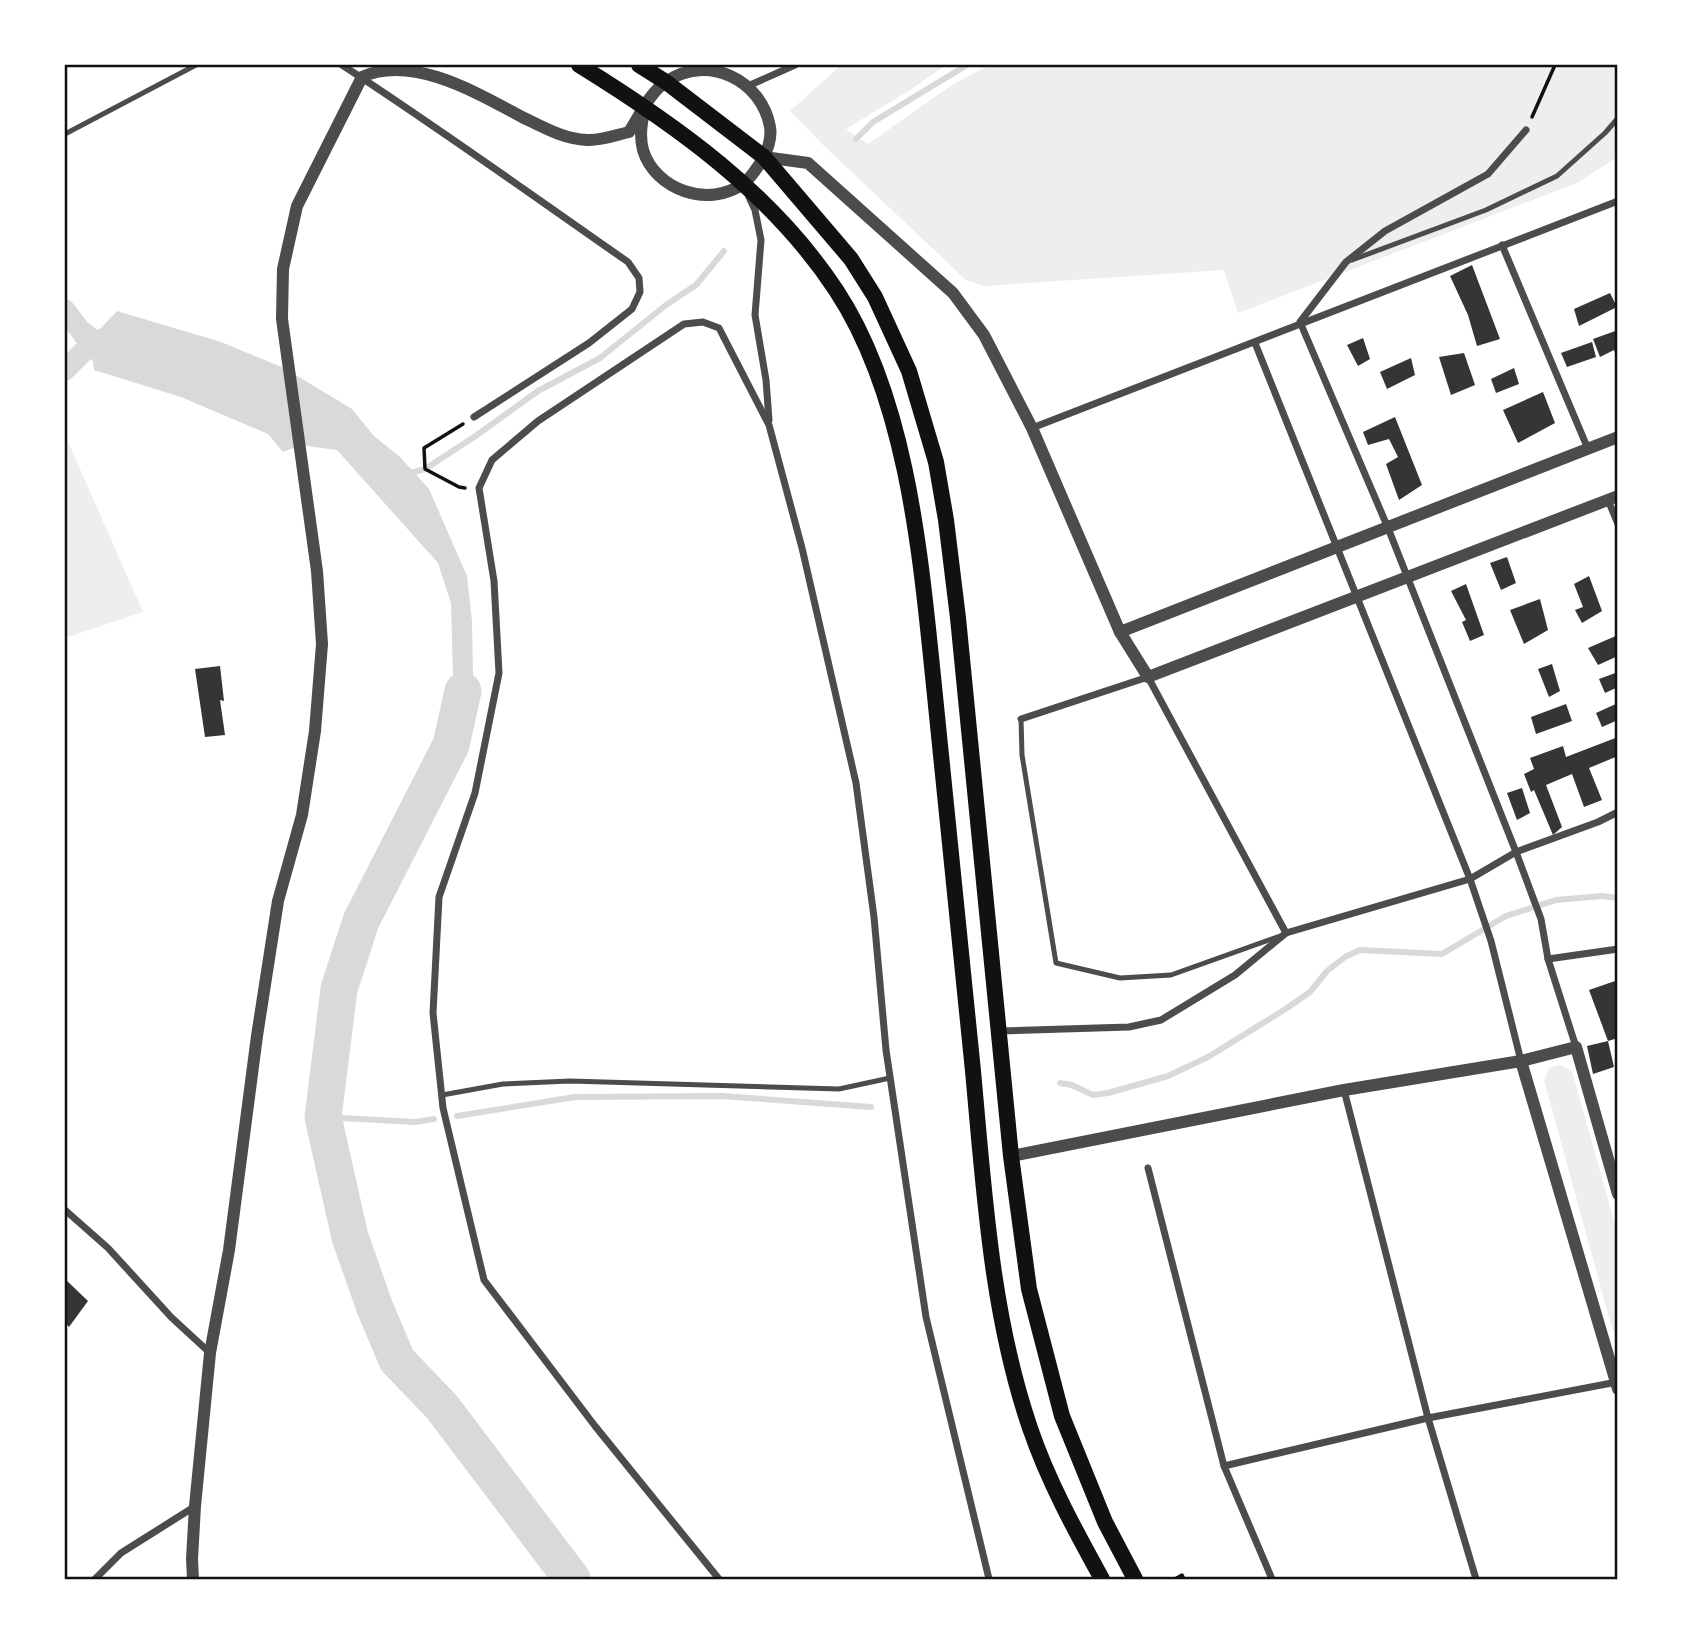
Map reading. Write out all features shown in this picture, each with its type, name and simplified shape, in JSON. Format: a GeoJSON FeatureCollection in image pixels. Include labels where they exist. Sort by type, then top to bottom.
{"type":"FeatureCollection","features":[{"type":"Feature","properties":{"kind":"highway"},"geometry":{"type":"LineString","coordinates":[[579,65],[645,107],[717,159],[743,183],[811,257],[835,289],[853,318],[878,377],[904,463],[923,586],[985,1200],[1003,1329],[1029,1426],[1053,1485],[1102,1579]]}},
{"type":"Feature","properties":{"kind":"highway"},"geometry":{"type":"LineString","coordinates":[[639,65],[666,82],[764,157],[852,259],[875,297],[909,371],[936,462],[958,618],[1011,1156],[1029,1289],[1062,1416],[1105,1522],[1135,1579]]}},
{"type":"Feature","properties":{"kind":"street"},"geometry":{"type":"LineString","coordinates":[[342,65],[394,97],[628,262],[639,278],[640,292],[632,310],[589,343],[474,418]]}},
{"type":"Feature","properties":{"kind":"street"},"geometry":{"type":"LineString","coordinates":[[748,86],[795,65]]}},
{"type":"Feature","properties":{"kind":"street"},"geometry":{"type":"LineString","coordinates":[[193,1579],[195,1506],[210,1353],[229,1250],[278,901],[302,815],[315,731],[322,644],[317,571],[282,318],[282,269],[297,206],[362,77],[375,71],[408,69],[447,81],[489,99],[555,134],[588,140],[629,132],[653,94],[666,82],[684,72],[705,69],[729,74],[748,86],[768,115],[771,134],[764,157],[743,183],[722,192],[702,195],[682,191],[665,182],[651,167],[643,149],[640,129],[645,107]]}},
{"type":"Feature","properties":{"kind":"street"},"geometry":{"type":"LineString","coordinates":[[1300,322],[1346,262],[1385,231],[1488,174],[1526,130]]}},
{"type":"Feature","properties":{"kind":"street"},"geometry":{"type":"LineString","coordinates":[[764,157],[808,163],[953,293],[984,335],[1032,428],[1119,632],[1148,677],[1286,933]]}},
{"type":"Feature","properties":{"kind":"street"},"geometry":{"type":"LineString","coordinates":[[743,183],[755,210],[761,240],[755,315],[766,380],[769,425],[802,548],[856,783],[874,918],[890,1078],[926,1317],[989,1579]]}},
{"type":"Feature","properties":{"kind":"street"},"geometry":{"type":"LineString","coordinates":[[1032,428],[1618,201]]}},
{"type":"Feature","properties":{"kind":"street"},"geometry":{"type":"LineString","coordinates":[[1503,245],[1588,449]]}},
{"type":"Feature","properties":{"kind":"street"},"geometry":{"type":"LineString","coordinates":[[719,1579],[595,1426],[484,1280],[442,1095],[433,1013],[439,897],[475,793],[499,673],[495,581],[479,488],[492,460],[538,421],[684,324],[703,322],[719,328],[769,425]]}},
{"type":"Feature","properties":{"kind":"street"},"geometry":{"type":"LineString","coordinates":[[1300,322],[1388,528],[1541,919],[1548,960],[1614,1166],[1618,1194]]}},
{"type":"Feature","properties":{"kind":"street"},"geometry":{"type":"LineString","coordinates":[[1224,1466],[1428,1418],[1618,1385],[1521,1061],[1491,941],[1470,879],[1255,343]]}},
{"type":"Feature","properties":{"kind":"street"},"geometry":{"type":"LineString","coordinates":[[1119,632],[1618,437]]}},
{"type":"Feature","properties":{"kind":"street"},"geometry":{"type":"LineString","coordinates":[[1021,719],[1148,677],[1613,498],[1618,524]]}},
{"type":"Feature","properties":{"kind":"street"},"geometry":{"type":"LineString","coordinates":[[999,1031],[1129,1027],[1161,1020],[1235,975],[1286,933],[1470,879],[1516,852],[1618,812]]}},
{"type":"Feature","properties":{"kind":"street"},"geometry":{"type":"LineString","coordinates":[[1548,960],[1618,949]]}},
{"type":"Feature","properties":{"kind":"street"},"geometry":{"type":"LineString","coordinates":[[1011,1156],[1344,1090],[1521,1061],[1576,1047]]}},
{"type":"Feature","properties":{"kind":"street"},"geometry":{"type":"LineString","coordinates":[[1344,1090],[1428,1418],[1476,1579]]}},
{"type":"Feature","properties":{"kind":"street"},"geometry":{"type":"LineString","coordinates":[[1149,1168],[1224,1466],[1272,1579]]}},
{"type":"Feature","properties":{"kind":"street"},"geometry":{"type":"LineString","coordinates":[[65,1210],[108,1248],[171,1317],[210,1353]]}},
{"type":"Feature","properties":{"kind":"street"},"geometry":{"type":"LineString","coordinates":[[95,1579],[121,1553],[195,1506]]}},
{"type":"Feature","properties":{"kind":"lane"},"geometry":{"type":"LineString","coordinates":[[65,134],[196,65]]}},
{"type":"Feature","properties":{"kind":"lane"},"geometry":{"type":"LineString","coordinates":[[1346,262],[1486,210],[1557,176],[1618,118]]}},
{"type":"Feature","properties":{"kind":"lane"},"geometry":{"type":"LineString","coordinates":[[1021,719],[1022,755],[1056,963],[1120,978],[1171,975],[1286,933]]}},
{"type":"Feature","properties":{"kind":"lane"},"geometry":{"type":"LineString","coordinates":[[442,1095],[503,1084],[570,1081],[839,1089],[890,1078]]}},
{"type":"Feature","properties":{"kind":"path"},"geometry":{"type":"LineString","coordinates":[[1526,130],[1555,65]]}},
{"type":"Feature","properties":{"kind":"path"},"geometry":{"type":"LineString","coordinates":[[474,418],[424,448],[425,469],[459,487],[479,488]]}},
{"type":"Feature","properties":{"kind":"path"},"geometry":{"type":"LineString","coordinates":[[1175,1579],[1182,1575],[1184,1579]]}},
{"type":"Feature","properties":{"kind":"shaded area"},"geometry":{"type":"Polygon","coordinates":[[[841,65],[946,65],[846,129],[868,144],[953,84],[990,65],[1618,65],[1618,153],[1613,160],[1577,183],[1238,313],[1224,270],[984,286],[966,280],[790,111],[841,65]]]}},
{"type":"Feature","properties":{"kind":"shaded area"},"geometry":{"type":"Polygon","coordinates":[[[117,311],[221,342],[284,368],[352,409],[374,436],[400,457],[429,489],[467,576],[472,621],[473,677],[463,744],[435,735],[453,676],[451,603],[438,563],[337,450],[300,445],[283,452],[268,434],[181,397],[94,370],[93,361],[74,340],[84,327],[94,331],[101,328],[117,311]]]}},
{"type":"Feature","properties":{"kind":"shaded area"},"geometry":{"type":"Polygon","coordinates":[[[65,435],[143,612],[65,638],[65,435]]]}},
{"type":"Feature","properties":{"kind":"shaded area"},"geometry":{"type":"Polygon","coordinates":[[[1560,1065],[1572,1071],[1618,1235],[1618,1350],[1544,1080],[1549,1068],[1560,1065]]]}},
{"type":"Feature","properties":{"kind":"building"},"geometry":{"type":"Polygon","coordinates":[[[1472,265],[1500,339],[1477,346],[1468,315],[1450,276],[1472,265]]]}},
{"type":"Feature","properties":{"kind":"building"},"geometry":{"type":"Polygon","coordinates":[[[1610,293],[1617,307],[1579,326],[1574,309],[1610,293]]]}},
{"type":"Feature","properties":{"kind":"building"},"geometry":{"type":"Polygon","coordinates":[[[1618,330],[1618,361],[1614,350],[1600,357],[1593,339],[1618,330]]]}},
{"type":"Feature","properties":{"kind":"building"},"geometry":{"type":"Polygon","coordinates":[[[1363,338],[1370,359],[1358,366],[1347,345],[1363,338]]]}},
{"type":"Feature","properties":{"kind":"building"},"geometry":{"type":"Polygon","coordinates":[[[1592,342],[1596,357],[1567,367],[1561,353],[1592,342]]]}},
{"type":"Feature","properties":{"kind":"building"},"geometry":{"type":"Polygon","coordinates":[[[1464,353],[1475,385],[1451,395],[1439,357],[1464,353]]]}},
{"type":"Feature","properties":{"kind":"building"},"geometry":{"type":"Polygon","coordinates":[[[1411,358],[1415,375],[1387,389],[1380,372],[1411,358]]]}},
{"type":"Feature","properties":{"kind":"building"},"geometry":{"type":"Polygon","coordinates":[[[1514,368],[1519,384],[1496,393],[1491,379],[1514,368]]]}},
{"type":"Feature","properties":{"kind":"building"},"geometry":{"type":"Polygon","coordinates":[[[1543,392],[1555,423],[1518,443],[1503,410],[1543,392]]]}},
{"type":"Feature","properties":{"kind":"building"},"geometry":{"type":"Polygon","coordinates":[[[1395,417],[1422,485],[1399,500],[1386,464],[1398,457],[1389,439],[1368,445],[1363,432],[1395,417]]]}},
{"type":"Feature","properties":{"kind":"building"},"geometry":{"type":"Polygon","coordinates":[[[1507,557],[1516,583],[1501,590],[1490,563],[1507,557]]]}},
{"type":"Feature","properties":{"kind":"building"},"geometry":{"type":"Polygon","coordinates":[[[1589,576],[1602,611],[1582,623],[1575,610],[1583,607],[1574,584],[1589,576]]]}},
{"type":"Feature","properties":{"kind":"building"},"geometry":{"type":"Polygon","coordinates":[[[1466,584],[1484,635],[1470,641],[1462,622],[1466,620],[1451,591],[1466,584]]]}},
{"type":"Feature","properties":{"kind":"building"},"geometry":{"type":"Polygon","coordinates":[[[1540,599],[1548,630],[1524,644],[1510,610],[1540,599]]]}},
{"type":"Feature","properties":{"kind":"building"},"geometry":{"type":"Polygon","coordinates":[[[1618,635],[1618,656],[1598,665],[1588,648],[1618,635]]]}},
{"type":"Feature","properties":{"kind":"building"},"geometry":{"type":"Polygon","coordinates":[[[1552,664],[1560,691],[1549,697],[1538,669],[1552,664]]]}},
{"type":"Feature","properties":{"kind":"building"},"geometry":{"type":"Polygon","coordinates":[[[220,666],[224,701],[220,700],[225,735],[205,737],[195,669],[220,666]]]}},
{"type":"Feature","properties":{"kind":"building"},"geometry":{"type":"Polygon","coordinates":[[[1618,672],[1618,687],[1605,693],[1599,679],[1618,672]]]}},
{"type":"Feature","properties":{"kind":"building"},"geometry":{"type":"Polygon","coordinates":[[[1618,703],[1618,720],[1602,727],[1596,713],[1618,703]]]}},
{"type":"Feature","properties":{"kind":"building"},"geometry":{"type":"Polygon","coordinates":[[[1566,704],[1572,721],[1536,734],[1531,717],[1566,704]]]}},
{"type":"Feature","properties":{"kind":"building"},"geometry":{"type":"Polygon","coordinates":[[[1618,737],[1618,756],[1589,768],[1602,800],[1584,807],[1572,774],[1546,785],[1562,827],[1553,835],[1534,790],[1531,792],[1524,774],[1534,769],[1530,758],[1563,746],[1566,757],[1618,737]]]}},
{"type":"Feature","properties":{"kind":"building"},"geometry":{"type":"Polygon","coordinates":[[[1522,788],[1530,813],[1517,820],[1507,793],[1522,788]]]}},
{"type":"Feature","properties":{"kind":"building"},"geometry":{"type":"Polygon","coordinates":[[[1618,980],[1618,1038],[1608,1041],[1589,990],[1618,980]]]}},
{"type":"Feature","properties":{"kind":"building"},"geometry":{"type":"Polygon","coordinates":[[[1608,1041],[1614,1067],[1593,1074],[1587,1046],[1608,1041]]]}},
{"type":"Feature","properties":{"kind":"building"},"geometry":{"type":"Polygon","coordinates":[[[65,1279],[88,1301],[69,1327],[65,1322],[65,1279]]]}},
{"type":"Feature","properties":{"kind":"waterway"},"geometry":{"type":"LineString","coordinates":[[856,139],[873,122],[967,65]]}},
{"type":"Feature","properties":{"kind":"waterway"},"geometry":{"type":"LineString","coordinates":[[407,474],[425,469],[538,391],[600,358],[666,305],[696,285],[724,251]]}},
{"type":"Feature","properties":{"kind":"waterway"},"geometry":{"type":"LineString","coordinates":[[65,310],[80,330],[96,342]]}},
{"type":"Feature","properties":{"kind":"waterway"},"geometry":{"type":"LineString","coordinates":[[65,370],[85,350]]}},
{"type":"Feature","properties":{"kind":"waterway"},"geometry":{"type":"LineString","coordinates":[[463,691],[451,745],[361,921],[339,989],[323,1117],[350,1237],[397,1360],[442,1407],[572,1579]]}},
{"type":"Feature","properties":{"kind":"waterway"},"geometry":{"type":"LineString","coordinates":[[1060,1083],[1072,1085],[1093,1095],[1168,1076],[1208,1057],[1284,1010],[1310,992],[1327,971],[1345,957],[1360,950],[1442,954],[1506,916],[1556,900],[1602,896],[1618,898]]}},
{"type":"Feature","properties":{"kind":"waterway"},"geometry":{"type":"LineString","coordinates":[[457,1116],[575,1097],[722,1096],[871,1107]]}},
{"type":"Feature","properties":{"kind":"waterway"},"geometry":{"type":"LineString","coordinates":[[323,1117],[415,1122],[434,1119]]}}]}
